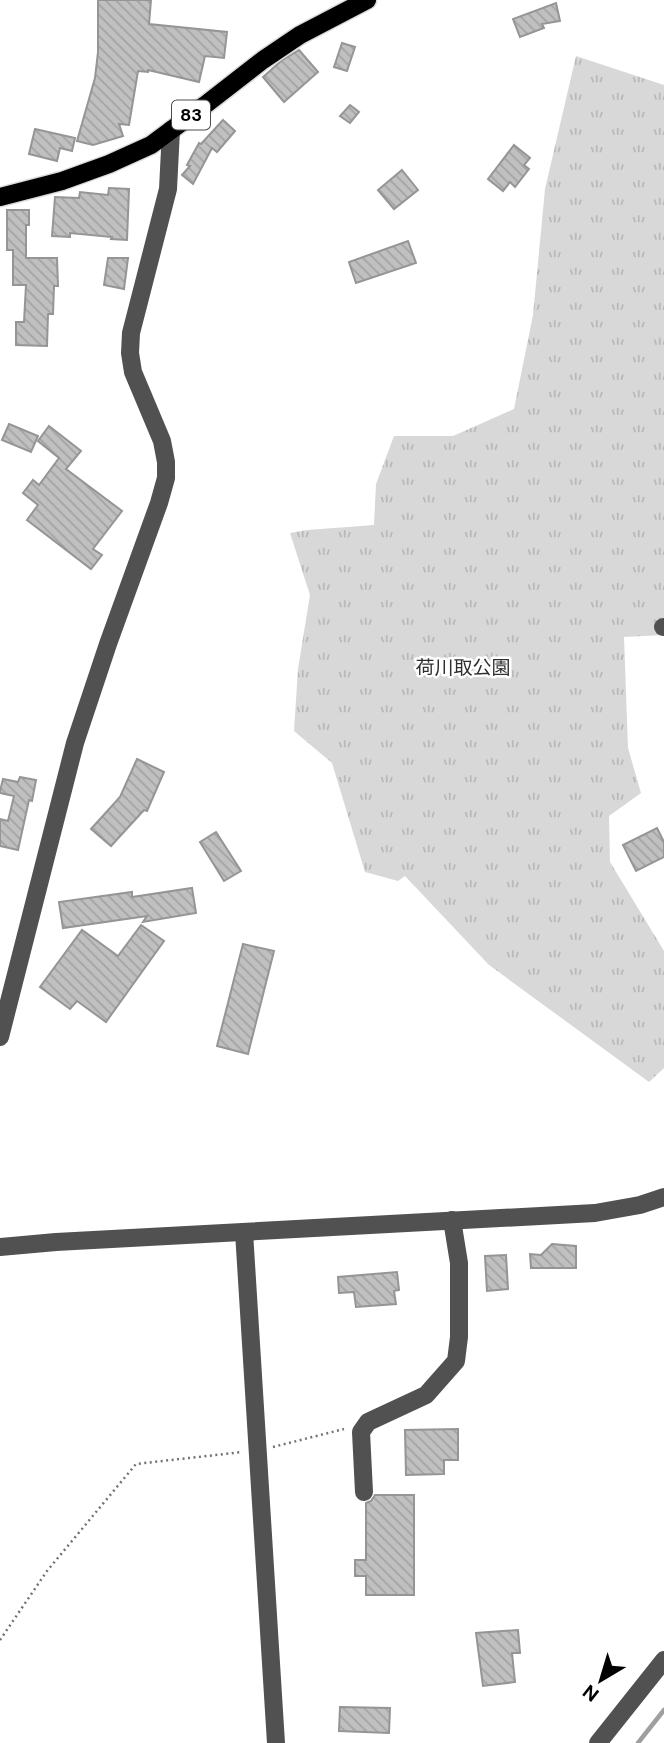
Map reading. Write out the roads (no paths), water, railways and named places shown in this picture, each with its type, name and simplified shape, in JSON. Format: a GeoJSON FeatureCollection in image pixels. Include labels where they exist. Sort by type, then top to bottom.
{"type":"FeatureCollection","features":[{"type":"Feature","properties":{"kind":"main road","name":"83"},"geometry":{"type":"LineString","coordinates":[[0,197],[109,164],[150,145],[290,41],[363,1]]}},
{"type":"Feature","properties":{"kind":"street"},"geometry":{"type":"LineString","coordinates":[[0,1037],[75,743],[166,478],[162,442],[133,372],[130,354],[131,333],[168,188],[171,130]]}},
{"type":"Feature","properties":{"kind":"street"},"geometry":{"type":"LineString","coordinates":[[0,1247],[594,1213],[640,1205],[664,1197]]}},
{"type":"Feature","properties":{"kind":"street"},"geometry":{"type":"LineString","coordinates":[[365,1492],[361,1432],[368,1422],[426,1395],[456,1361],[460,1274],[452,1220]]}},
{"type":"Feature","properties":{"kind":"street"},"geometry":{"type":"LineString","coordinates":[[244,1232],[276,1743]]}},
{"type":"Feature","properties":{"kind":"street"},"geometry":{"type":"LineString","coordinates":[[598,1743],[664,1660]]}},
{"type":"Feature","properties":{"kind":"waterway"},"geometry":{"type":"LineString","coordinates":[[638,1743],[664,1710]]}},
{"type":"Feature","properties":{"kind":"park label","name":"荷川取公園"},"geometry":{"type":"Point","coordinates":[463,667]}}]}
